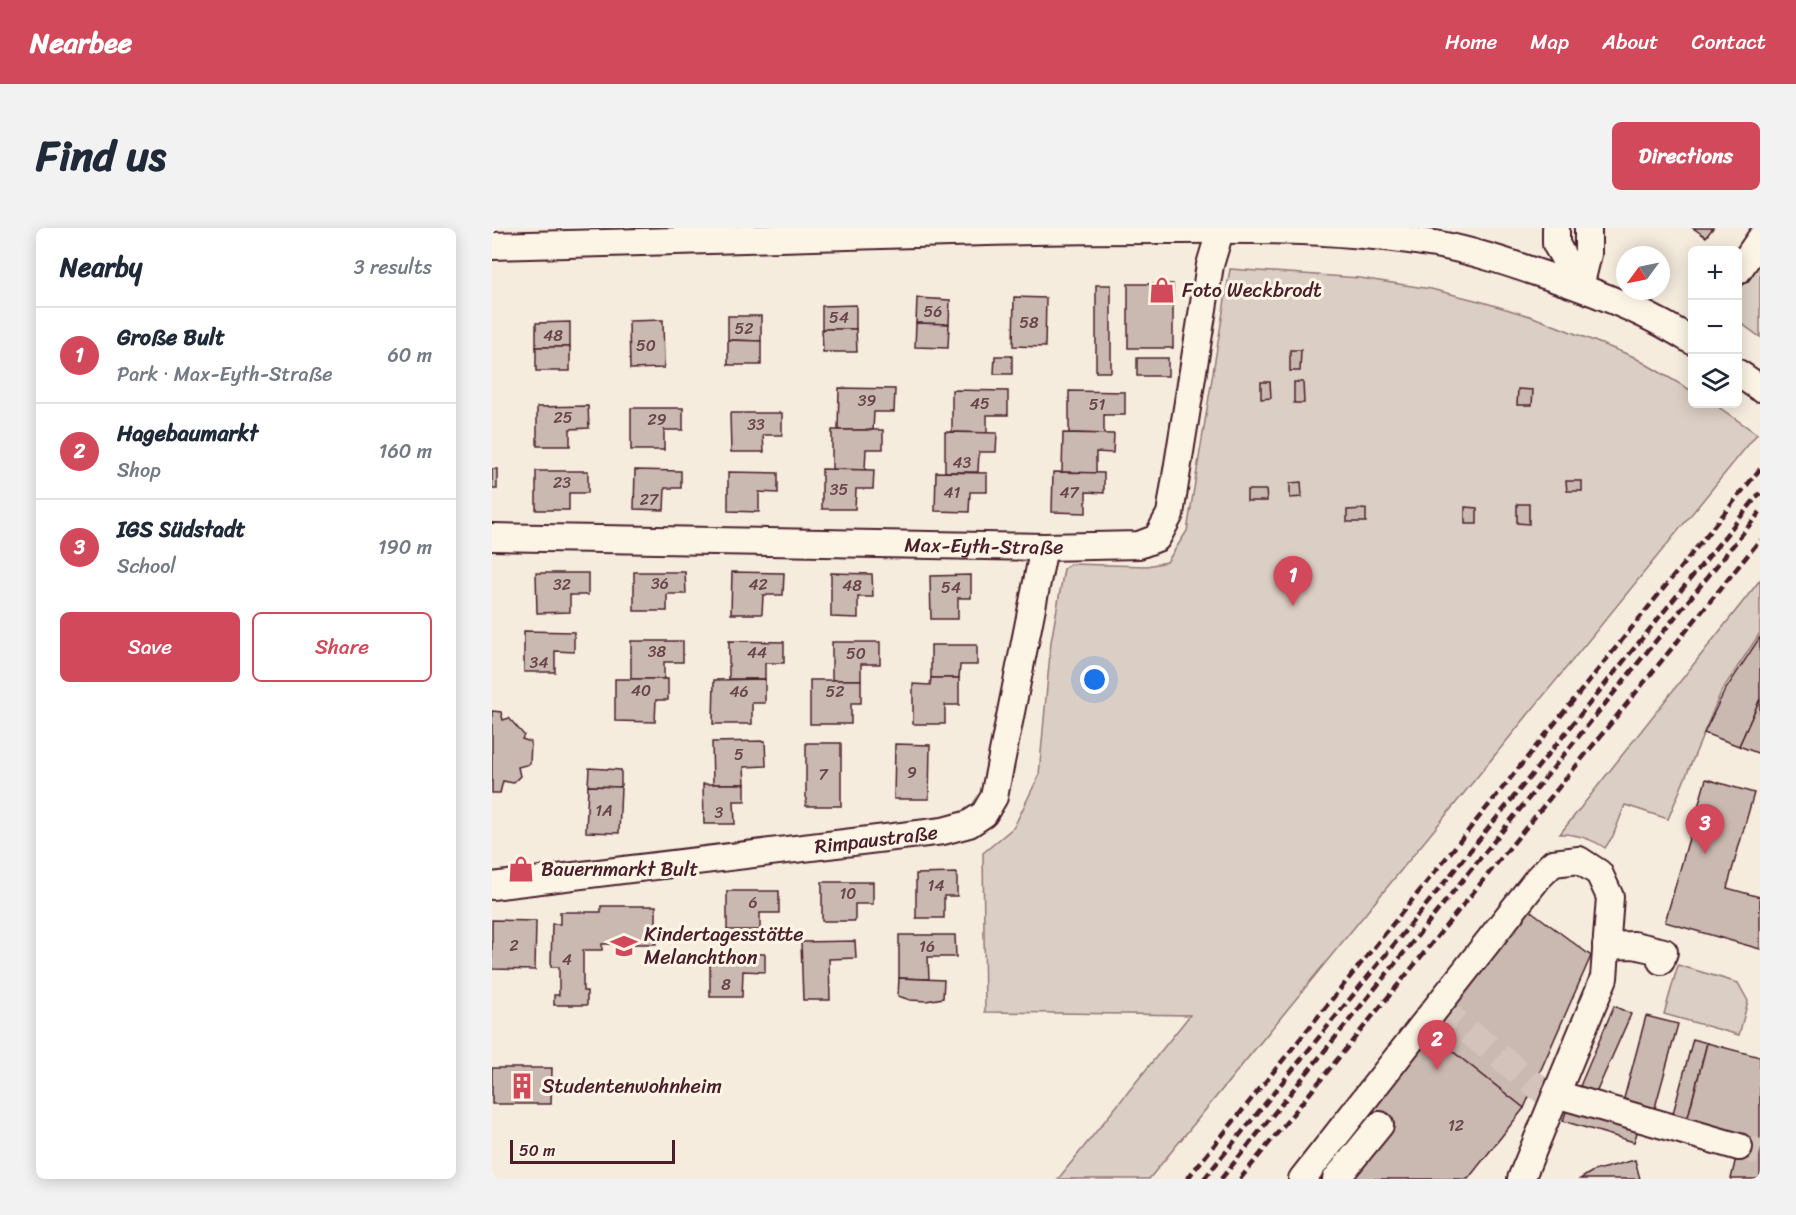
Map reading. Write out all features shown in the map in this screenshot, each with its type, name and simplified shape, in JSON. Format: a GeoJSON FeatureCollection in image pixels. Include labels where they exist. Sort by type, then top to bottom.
{"type":"FeatureCollection","features":[{"type":"Feature","properties":{"kind":"street"},"geometry":{"type":"LineString","coordinates":[[1556,228],[1556,244],[1580,287]]}},
{"type":"Feature","properties":{"kind":"street"},"geometry":{"type":"LineString","coordinates":[[1580,287],[1588,254],[1588,228]]}},
{"type":"Feature","properties":{"kind":"street"},"geometry":{"type":"LineString","coordinates":[[492,246],[794,233],[1030,229],[1221,229],[1430,236],[1580,287],[1688,337]]}},
{"type":"Feature","properties":{"kind":"street","name":"Max-Eyth-Straße"},"geometry":{"type":"LineString","coordinates":[[492,537],[1044,547],[1139,545],[1157,538],[1170,514],[1210,265],[1221,229]]}},
{"type":"Feature","properties":{"kind":"street"},"geometry":{"type":"LineString","coordinates":[[1742,264],[1760,239]]}},
{"type":"Feature","properties":{"kind":"street","name":"Rimpaustraße"},"geometry":{"type":"LineString","coordinates":[[492,886],[943,831],[969,824],[984,814],[994,797],[1044,547]]}},
{"type":"Feature","properties":{"kind":"street"},"geometry":{"type":"LineString","coordinates":[[1380,1125],[1336,1179],[1309,1170],[1538,878],[1553,863],[1579,860],[1606,868],[1610,897],[1604,978],[1521,1179]]}},
{"type":"Feature","properties":{"kind":"street"},"geometry":{"type":"LineString","coordinates":[[1606,946],[1634,945],[1664,952],[1660,961]]}},
{"type":"Feature","properties":{"kind":"street"},"geometry":{"type":"LineString","coordinates":[[1555,1097],[1739,1147]]}},
{"type":"Feature","properties":{"kind":"shaded area"},"geometry":{"type":"Polygon","coordinates":[[[1760,260],[1760,337],[1742,324],[1742,285],[1760,260]]]}},
{"type":"Feature","properties":{"kind":"shaded area"},"geometry":{"type":"Polygon","coordinates":[[[1230,269],[1360,278],[1431,289],[1533,317],[1632,356],[1688,389],[1688,408],[1720,408],[1757,434],[1149,1179],[1058,1179],[1190,1015],[985,1012],[983,853],[1014,827],[1039,775],[1051,642],[1064,569],[1070,564],[1147,566],[1167,562],[1187,531],[1230,269]]]}},
{"type":"Feature","properties":{"kind":"shaded area"},"geometry":{"type":"Polygon","coordinates":[[[1760,580],[1760,633],[1721,692],[1668,819],[1625,805],[1613,836],[1605,848],[1584,838],[1560,834],[1760,580]]]}},
{"type":"Feature","properties":{"kind":"shaded area"},"geometry":{"type":"Polygon","coordinates":[[[1678,965],[1738,983],[1748,1001],[1739,1035],[1664,1014],[1678,965]]]}},
{"type":"Feature","properties":{"kind":"building"},"geometry":{"type":"Polygon","coordinates":[[[1693,228],[1713,228],[1706,237],[1693,228]]]}},
{"type":"Feature","properties":{"kind":"building"},"geometry":{"type":"Polygon","coordinates":[[[1128,284],[1173,284],[1173,348],[1128,348],[1128,284]]]}},
{"type":"Feature","properties":{"kind":"building"},"geometry":{"type":"Polygon","coordinates":[[[1096,285],[1111,285],[1111,372],[1096,372],[1096,285]]]}},
{"type":"Feature","properties":{"kind":"building"},"geometry":{"type":"Polygon","coordinates":[[[1014,297],[1046,298],[1045,347],[1013,346],[1014,297]]]}},
{"type":"Feature","properties":{"kind":"building"},"geometry":{"type":"Polygon","coordinates":[[[917,298],[950,300],[949,324],[916,323],[917,298]]]}},
{"type":"Feature","properties":{"kind":"building"},"geometry":{"type":"Polygon","coordinates":[[[856,305],[856,329],[822,329],[822,306],[856,305]]]}},
{"type":"Feature","properties":{"kind":"building"},"geometry":{"type":"Polygon","coordinates":[[[728,316],[761,316],[761,341],[728,340],[728,316]]]}},
{"type":"Feature","properties":{"kind":"building"},"geometry":{"type":"Polygon","coordinates":[[[663,320],[664,368],[630,369],[629,321],[663,320]]]}},
{"type":"Feature","properties":{"kind":"building"},"geometry":{"type":"Polygon","coordinates":[[[570,322],[570,347],[536,347],[536,323],[570,322]]]}},
{"type":"Feature","properties":{"kind":"building"},"geometry":{"type":"Polygon","coordinates":[[[916,323],[949,324],[948,348],[915,347],[916,323]]]}},
{"type":"Feature","properties":{"kind":"building"},"geometry":{"type":"Polygon","coordinates":[[[822,329],[856,329],[857,352],[823,352],[822,329]]]}},
{"type":"Feature","properties":{"kind":"building"},"geometry":{"type":"Polygon","coordinates":[[[728,340],[761,341],[761,365],[728,365],[728,340]]]}},
{"type":"Feature","properties":{"kind":"building"},"geometry":{"type":"Polygon","coordinates":[[[536,347],[570,347],[570,371],[536,371],[536,347]]]}},
{"type":"Feature","properties":{"kind":"building"},"geometry":{"type":"Polygon","coordinates":[[[1290,350],[1301,350],[1300,371],[1290,371],[1290,350]]]}},
{"type":"Feature","properties":{"kind":"building"},"geometry":{"type":"Polygon","coordinates":[[[995,356],[1012,356],[1012,374],[994,374],[995,356]]]}},
{"type":"Feature","properties":{"kind":"building"},"geometry":{"type":"Polygon","coordinates":[[[1137,358],[1168,358],[1168,376],[1137,376],[1137,358]]]}},
{"type":"Feature","properties":{"kind":"building"},"geometry":{"type":"Polygon","coordinates":[[[1261,382],[1270,382],[1271,398],[1261,399],[1261,382]]]}},
{"type":"Feature","properties":{"kind":"building"},"geometry":{"type":"Polygon","coordinates":[[[1294,382],[1303,382],[1304,403],[1294,403],[1294,382]]]}},
{"type":"Feature","properties":{"kind":"building"},"geometry":{"type":"Polygon","coordinates":[[[839,388],[895,389],[894,412],[874,412],[873,430],[838,430],[839,388]]]}},
{"type":"Feature","properties":{"kind":"building"},"geometry":{"type":"Polygon","coordinates":[[[1518,389],[1533,390],[1532,405],[1517,405],[1518,389]]]}},
{"type":"Feature","properties":{"kind":"building"},"geometry":{"type":"Polygon","coordinates":[[[952,390],[1008,391],[1008,415],[987,415],[987,433],[952,432],[952,390]]]}},
{"type":"Feature","properties":{"kind":"building"},"geometry":{"type":"Polygon","coordinates":[[[1069,391],[1125,392],[1125,415],[1104,415],[1104,434],[1069,433],[1069,391]]]}},
{"type":"Feature","properties":{"kind":"building"},"geometry":{"type":"Polygon","coordinates":[[[588,406],[589,428],[570,429],[570,446],[537,446],[537,407],[588,406]]]}},
{"type":"Feature","properties":{"kind":"building"},"geometry":{"type":"Polygon","coordinates":[[[631,408],[683,408],[683,430],[664,430],[664,450],[631,450],[631,408]]]}},
{"type":"Feature","properties":{"kind":"building"},"geometry":{"type":"Polygon","coordinates":[[[730,413],[782,413],[782,435],[763,435],[764,452],[731,452],[730,413]]]}},
{"type":"Feature","properties":{"kind":"building"},"geometry":{"type":"Polygon","coordinates":[[[832,430],[883,430],[883,449],[866,449],[865,470],[832,469],[832,430]]]}},
{"type":"Feature","properties":{"kind":"building"},"geometry":{"type":"Polygon","coordinates":[[[945,432],[997,433],[996,452],[979,452],[978,472],[945,472],[945,432]]]}},
{"type":"Feature","properties":{"kind":"building"},"geometry":{"type":"Polygon","coordinates":[[[1063,433],[1114,434],[1113,453],[1096,452],[1096,473],[1062,472],[1063,433]]]}},
{"type":"Feature","properties":{"kind":"building"},"geometry":{"type":"Polygon","coordinates":[[[492,469],[497,469],[497,489],[492,489],[492,469]]]}},
{"type":"Feature","properties":{"kind":"building"},"geometry":{"type":"Polygon","coordinates":[[[822,469],[874,470],[873,489],[856,489],[855,509],[822,509],[822,469]]]}},
{"type":"Feature","properties":{"kind":"building"},"geometry":{"type":"Polygon","coordinates":[[[635,470],[681,471],[681,488],[665,488],[664,510],[634,509],[635,470]]]}},
{"type":"Feature","properties":{"kind":"building"},"geometry":{"type":"Polygon","coordinates":[[[536,471],[588,471],[588,493],[569,493],[569,510],[536,510],[536,471]]]}},
{"type":"Feature","properties":{"kind":"building"},"geometry":{"type":"Polygon","coordinates":[[[728,472],[778,473],[778,493],[759,492],[759,512],[728,511],[728,472]]]}},
{"type":"Feature","properties":{"kind":"building"},"geometry":{"type":"Polygon","coordinates":[[[936,472],[987,473],[987,492],[970,492],[969,512],[935,511],[936,472]]]}},
{"type":"Feature","properties":{"kind":"building"},"geometry":{"type":"Polygon","coordinates":[[[1053,472],[1104,473],[1104,493],[1086,492],[1086,513],[1052,512],[1053,472]]]}},
{"type":"Feature","properties":{"kind":"building"},"geometry":{"type":"Polygon","coordinates":[[[1566,481],[1582,481],[1582,491],[1567,491],[1566,481]]]}},
{"type":"Feature","properties":{"kind":"building"},"geometry":{"type":"Polygon","coordinates":[[[1301,482],[1302,497],[1290,498],[1290,483],[1301,482]]]}},
{"type":"Feature","properties":{"kind":"building"},"geometry":{"type":"Polygon","coordinates":[[[1247,490],[1266,490],[1267,501],[1247,501],[1247,490]]]}},
{"type":"Feature","properties":{"kind":"building"},"geometry":{"type":"Polygon","coordinates":[[[1517,504],[1529,504],[1529,524],[1517,523],[1517,504]]]}},
{"type":"Feature","properties":{"kind":"building"},"geometry":{"type":"Polygon","coordinates":[[[1465,507],[1477,508],[1477,524],[1465,524],[1465,507]]]}},
{"type":"Feature","properties":{"kind":"building"},"geometry":{"type":"Polygon","coordinates":[[[1366,509],[1366,522],[1347,522],[1347,510],[1366,509]]]}},
{"type":"Feature","properties":{"kind":"building"},"geometry":{"type":"Polygon","coordinates":[[[634,572],[685,572],[686,594],[667,594],[667,611],[634,611],[634,572]]]}},
{"type":"Feature","properties":{"kind":"building"},"geometry":{"type":"Polygon","coordinates":[[[732,572],[784,573],[783,595],[763,595],[762,614],[731,614],[732,572]]]}},
{"type":"Feature","properties":{"kind":"building"},"geometry":{"type":"Polygon","coordinates":[[[536,573],[588,573],[588,595],[570,595],[570,612],[537,613],[536,573]]]}},
{"type":"Feature","properties":{"kind":"building"},"geometry":{"type":"Polygon","coordinates":[[[831,573],[872,574],[873,597],[858,597],[858,618],[831,617],[831,573]]]}},
{"type":"Feature","properties":{"kind":"building"},"geometry":{"type":"Polygon","coordinates":[[[971,575],[971,598],[958,598],[958,619],[931,619],[930,576],[971,575]]]}},
{"type":"Feature","properties":{"kind":"building"},"geometry":{"type":"Polygon","coordinates":[[[524,631],[574,632],[574,652],[555,651],[555,672],[524,672],[524,631]]]}},
{"type":"Feature","properties":{"kind":"building"},"geometry":{"type":"Polygon","coordinates":[[[1760,637],[1760,699],[1739,746],[1704,733],[1724,692],[1760,637]]]}},
{"type":"Feature","properties":{"kind":"building"},"geometry":{"type":"Polygon","coordinates":[[[631,641],[683,641],[683,662],[664,662],[664,679],[631,679],[631,641]]]}},
{"type":"Feature","properties":{"kind":"building"},"geometry":{"type":"Polygon","coordinates":[[[729,641],[784,642],[784,663],[765,663],[765,679],[729,679],[729,641]]]}},
{"type":"Feature","properties":{"kind":"building"},"geometry":{"type":"Polygon","coordinates":[[[832,642],[880,642],[880,664],[861,664],[861,680],[832,680],[832,642]]]}},
{"type":"Feature","properties":{"kind":"building"},"geometry":{"type":"Polygon","coordinates":[[[931,645],[977,645],[977,665],[960,665],[959,678],[931,678],[931,645]]]}},
{"type":"Feature","properties":{"kind":"building"},"geometry":{"type":"Polygon","coordinates":[[[931,678],[959,678],[959,705],[945,705],[945,724],[913,724],[913,684],[930,685],[931,678]]]}},
{"type":"Feature","properties":{"kind":"building"},"geometry":{"type":"Polygon","coordinates":[[[615,679],[668,679],[668,700],[656,700],[655,722],[615,721],[615,679]]]}},
{"type":"Feature","properties":{"kind":"building"},"geometry":{"type":"Polygon","coordinates":[[[765,679],[765,703],[752,703],[752,724],[713,724],[714,680],[765,679]]]}},
{"type":"Feature","properties":{"kind":"building"},"geometry":{"type":"Polygon","coordinates":[[[810,680],[861,680],[861,703],[851,703],[851,724],[810,724],[810,680]]]}},
{"type":"Feature","properties":{"kind":"building"},"geometry":{"type":"Polygon","coordinates":[[[1760,699],[1760,754],[1739,746],[1760,699]]]}},
{"type":"Feature","properties":{"kind":"building"},"geometry":{"type":"Polygon","coordinates":[[[492,711],[501,712],[503,720],[509,718],[524,735],[522,739],[531,742],[530,764],[518,767],[520,776],[513,783],[503,781],[500,793],[492,793],[492,711]]]}},
{"type":"Feature","properties":{"kind":"building"},"geometry":{"type":"Polygon","coordinates":[[[765,741],[766,766],[744,767],[745,784],[713,784],[712,742],[765,741]]]}},
{"type":"Feature","properties":{"kind":"building"},"geometry":{"type":"Polygon","coordinates":[[[806,743],[841,743],[841,806],[806,806],[806,743]]]}},
{"type":"Feature","properties":{"kind":"building"},"geometry":{"type":"Polygon","coordinates":[[[895,744],[930,745],[929,799],[894,799],[895,744]]]}},
{"type":"Feature","properties":{"kind":"building"},"geometry":{"type":"Polygon","coordinates":[[[589,768],[621,770],[621,787],[588,786],[589,768]]]}},
{"type":"Feature","properties":{"kind":"building"},"geometry":{"type":"Polygon","coordinates":[[[1706,779],[1754,793],[1727,888],[1760,897],[1760,949],[1665,922],[1706,779]]]}},
{"type":"Feature","properties":{"kind":"building"},"geometry":{"type":"Polygon","coordinates":[[[703,784],[745,784],[745,801],[734,801],[735,824],[704,824],[703,784]]]}},
{"type":"Feature","properties":{"kind":"building"},"geometry":{"type":"Polygon","coordinates":[[[588,786],[621,787],[619,833],[586,832],[588,786]]]}},
{"type":"Feature","properties":{"kind":"building"},"geometry":{"type":"Polygon","coordinates":[[[957,873],[957,896],[944,896],[944,918],[916,918],[916,874],[957,873]]]}},
{"type":"Feature","properties":{"kind":"building"},"geometry":{"type":"Polygon","coordinates":[[[822,882],[873,882],[873,904],[855,904],[855,921],[822,921],[822,882]]]}},
{"type":"Feature","properties":{"kind":"building"},"geometry":{"type":"Polygon","coordinates":[[[727,891],[779,891],[779,913],[760,913],[760,930],[727,930],[727,891]]]}},
{"type":"Feature","properties":{"kind":"building"},"geometry":{"type":"Polygon","coordinates":[[[601,906],[656,906],[656,944],[602,944],[602,950],[583,950],[583,991],[587,991],[587,1005],[554,1005],[554,995],[559,995],[559,967],[551,967],[552,924],[560,924],[560,912],[601,912],[601,906]]]}},
{"type":"Feature","properties":{"kind":"building"},"geometry":{"type":"Polygon","coordinates":[[[1527,908],[1591,956],[1524,1108],[1428,1032],[1527,908]]]}},
{"type":"Feature","properties":{"kind":"building"},"geometry":{"type":"Polygon","coordinates":[[[492,920],[536,921],[535,970],[492,969],[492,920]]]}},
{"type":"Feature","properties":{"kind":"building"},"geometry":{"type":"Polygon","coordinates":[[[899,935],[955,935],[956,957],[928,957],[929,979],[899,978],[899,935]]]}},
{"type":"Feature","properties":{"kind":"building"},"geometry":{"type":"Polygon","coordinates":[[[855,941],[856,958],[829,959],[830,1000],[803,1000],[801,942],[855,941]]]}},
{"type":"Feature","properties":{"kind":"building"},"geometry":{"type":"Polygon","coordinates":[[[710,953],[765,954],[765,972],[743,971],[742,997],[710,997],[710,953]]]}},
{"type":"Feature","properties":{"kind":"building"},"geometry":{"type":"Polygon","coordinates":[[[899,978],[944,980],[943,998],[926,1001],[910,1000],[898,996],[899,978]]]}},
{"type":"Feature","properties":{"kind":"building"},"geometry":{"type":"Polygon","coordinates":[[[1614,1006],[1631,1014],[1596,1093],[1580,1086],[1614,1006]]]}},
{"type":"Feature","properties":{"kind":"building"},"geometry":{"type":"Polygon","coordinates":[[[1646,1016],[1678,1024],[1654,1111],[1623,1102],[1646,1016]]]}},
{"type":"Feature","properties":{"kind":"building"},"geometry":{"type":"Polygon","coordinates":[[[1428,1032],[1524,1108],[1468,1179],[1353,1179],[1389,1133],[1365,1113],[1428,1032]]]}},
{"type":"Feature","properties":{"kind":"building"},"geometry":{"type":"Polygon","coordinates":[[[1693,1039],[1707,1043],[1687,1121],[1672,1117],[1693,1039]]]}},
{"type":"Feature","properties":{"kind":"building"},"geometry":{"type":"Polygon","coordinates":[[[1707,1043],[1760,1057],[1760,1141],[1687,1121],[1707,1043]]]}},
{"type":"Feature","properties":{"kind":"building","name":"Studentenwohnheim"},"geometry":{"type":"Polygon","coordinates":[[[492,1068],[552,1068],[551,1104],[492,1104],[492,1068]]]}},
{"type":"Feature","properties":{"kind":"building"},"geometry":{"type":"Polygon","coordinates":[[[1568,1106],[1639,1127],[1634,1142],[1563,1121],[1568,1106]]]}},
{"type":"Feature","properties":{"kind":"building"},"geometry":{"type":"Polygon","coordinates":[[[1741,1136],[1760,1141],[1760,1179],[1731,1179],[1741,1136]]]}},
{"type":"Feature","properties":{"kind":"building"},"geometry":{"type":"Polygon","coordinates":[[[1635,1160],[1640,1179],[1580,1179],[1593,1171],[1635,1160]]]}},
{"type":"Feature","properties":{"kind":"tunnel"},"geometry":{"type":"LineString","coordinates":[[1438,1007],[1554,1100]]}},
{"type":"Feature","properties":{"kind":"tunnel"},"geometry":{"type":"LineString","coordinates":[[1739,1147],[1760,1152]]}},
{"type":"Feature","properties":{"kind":"railway"},"geometry":{"type":"LineString","coordinates":[[1187,1179],[1760,469]]}},
{"type":"Feature","properties":{"kind":"railway"},"geometry":{"type":"LineString","coordinates":[[1204,1179],[1760,493]]}},
{"type":"Feature","properties":{"kind":"railway"},"geometry":{"type":"LineString","coordinates":[[1221,1179],[1760,512]]}},
{"type":"Feature","properties":{"kind":"railway"},"geometry":{"type":"LineString","coordinates":[[1240,1179],[1760,540]]}},
{"type":"Feature","properties":{"kind":"place","name":"Foto Weckbrodt"},"geometry":{"type":"Point","coordinates":[1162,290]}},
{"type":"Feature","properties":{"kind":"place","name":"Große Bult"},"geometry":{"type":"Point","coordinates":[1293,606]}},
{"type":"Feature","properties":{"kind":"place","name":"IGS Südstadt"},"geometry":{"type":"Point","coordinates":[1705,854]}},
{"type":"Feature","properties":{"kind":"place","name":"Bauernmarkt Bult"},"geometry":{"type":"Point","coordinates":[521,869]}},
{"type":"Feature","properties":{"kind":"place","name":"Kindertagesstätte Melanchthon"},"geometry":{"type":"Point","coordinates":[624,946]}},
{"type":"Feature","properties":{"kind":"place","name":"Hagebaumarkt"},"geometry":{"type":"Point","coordinates":[1437,1070]}},
{"type":"Feature","properties":{"kind":"place","name":"Studentenwohnheim"},"geometry":{"type":"Point","coordinates":[522,1086]}}]}
